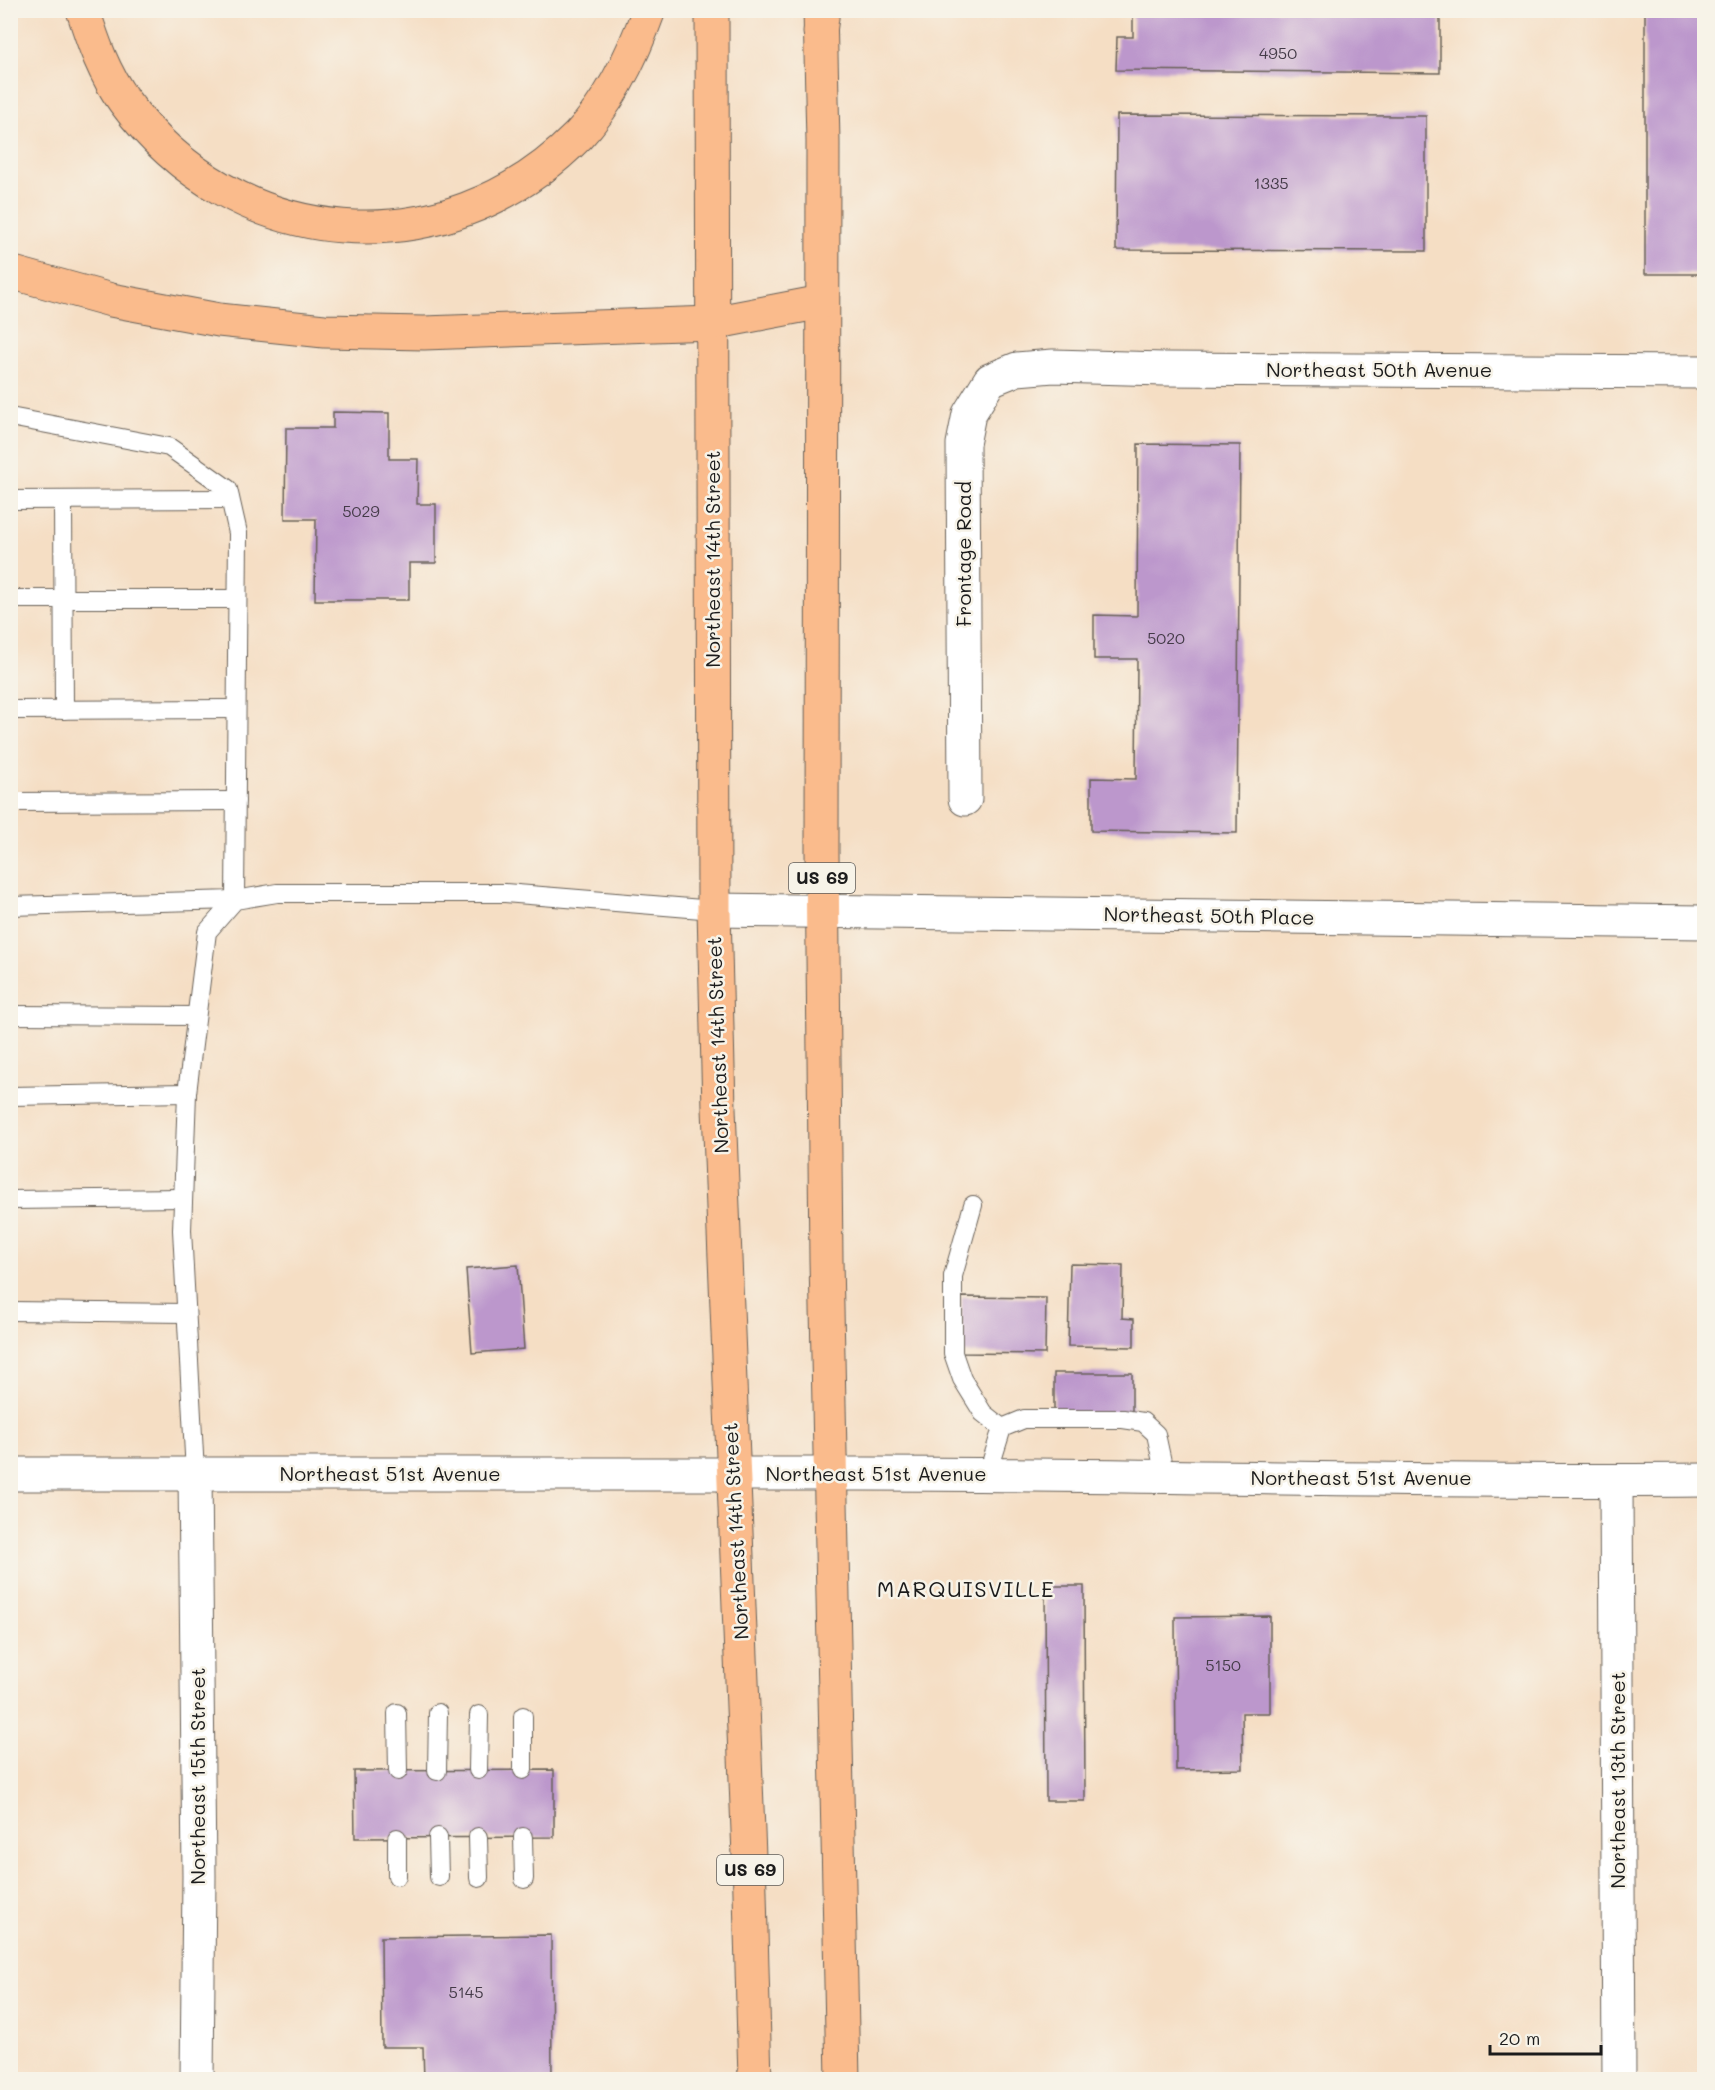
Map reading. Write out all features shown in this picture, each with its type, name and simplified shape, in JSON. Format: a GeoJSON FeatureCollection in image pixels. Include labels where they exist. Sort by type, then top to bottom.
{"type":"FeatureCollection","features":[{"type":"Feature","properties":{"kind":"main road"},"geometry":{"type":"LineString","coordinates":[[83,10],[98,56],[123,100],[157,141],[192,171],[238,199],[291,219],[344,227],[394,227],[448,216],[498,196],[543,167],[579,135],[610,94],[634,50],[649,10]]}},
{"type":"Feature","properties":{"kind":"main road","name":"Northeast 14th Street"},"geometry":{"type":"LineString","coordinates":[[712,10],[714,910],[719,1108],[749,1856],[755,2079]]}},
{"type":"Feature","properties":{"kind":"main road","name":"US 69"},"geometry":{"type":"LineString","coordinates":[[821,18],[825,1260],[843,2079]]}},
{"type":"Feature","properties":{"kind":"main road"},"geometry":{"type":"LineString","coordinates":[[10,272],[122,302],[219,320],[324,331],[424,333],[712,323],[822,302]]}},
{"type":"Feature","properties":{"kind":"street","name":"Northeast 50th Avenue"},"geometry":{"type":"LineString","coordinates":[[1053,366],[1164,369],[1704,372]]}},
{"type":"Feature","properties":{"kind":"street","name":"Frontage Road"},"geometry":{"type":"LineString","coordinates":[[965,799],[963,444],[969,414],[990,380],[1017,369],[1053,366]]}},
{"type":"Feature","properties":{"kind":"street","name":"Northeast 50th Place"},"geometry":{"type":"LineString","coordinates":[[714,910],[1704,922]]}},
{"type":"Feature","properties":{"kind":"street","name":"Northeast 15th Street"},"geometry":{"type":"LineString","coordinates":[[195,1473],[199,1865],[197,2079]]}},
{"type":"Feature","properties":{"kind":"street","name":"Northeast 51st Avenue"},"geometry":{"type":"LineString","coordinates":[[10,1474],[988,1473],[1616,1481],[1704,1480]]}},
{"type":"Feature","properties":{"kind":"street","name":"Northeast 13th Street"},"geometry":{"type":"LineString","coordinates":[[1616,1481],[1619,2079]]}},
{"type":"Feature","properties":{"kind":"lane"},"geometry":{"type":"LineString","coordinates":[[10,417],[169,447],[228,489],[238,533],[235,900],[207,932],[187,1093],[182,1230],[195,1473]]}},
{"type":"Feature","properties":{"kind":"lane"},"geometry":{"type":"LineString","coordinates":[[10,500],[230,499]]}},
{"type":"Feature","properties":{"kind":"lane"},"geometry":{"type":"LineString","coordinates":[[63,500],[64,710]]}},
{"type":"Feature","properties":{"kind":"lane"},"geometry":{"type":"LineString","coordinates":[[10,599],[237,599]]}},
{"type":"Feature","properties":{"kind":"lane"},"geometry":{"type":"LineString","coordinates":[[10,710],[236,709]]}},
{"type":"Feature","properties":{"kind":"lane"},"geometry":{"type":"LineString","coordinates":[[10,802],[236,801]]}},
{"type":"Feature","properties":{"kind":"lane"},"geometry":{"type":"LineString","coordinates":[[10,906],[235,900],[277,893],[505,893],[714,910]]}},
{"type":"Feature","properties":{"kind":"lane"},"geometry":{"type":"LineString","coordinates":[[10,1015],[196,1016]]}},
{"type":"Feature","properties":{"kind":"lane"},"geometry":{"type":"LineString","coordinates":[[10,1096],[187,1093]]}},
{"type":"Feature","properties":{"kind":"lane"},"geometry":{"type":"LineString","coordinates":[[10,1200],[183,1198]]}},
{"type":"Feature","properties":{"kind":"lane"},"geometry":{"type":"LineString","coordinates":[[973,1205],[953,1276],[953,1353],[962,1379],[983,1413],[1002,1428]]}},
{"type":"Feature","properties":{"kind":"lane"},"geometry":{"type":"LineString","coordinates":[[10,1311],[186,1312]]}},
{"type":"Feature","properties":{"kind":"lane"},"geometry":{"type":"LineString","coordinates":[[1002,1428],[1024,1419],[1123,1419],[1143,1422],[1155,1434],[1165,1476]]}},
{"type":"Feature","properties":{"kind":"lane"},"geometry":{"type":"LineString","coordinates":[[988,1473],[1002,1428]]}},
{"type":"Feature","properties":{"kind":"lane"},"geometry":{"type":"LineString","coordinates":[[397,1713],[398,1771]]}},
{"type":"Feature","properties":{"kind":"lane"},"geometry":{"type":"LineString","coordinates":[[437,1771],[438,1713]]}},
{"type":"Feature","properties":{"kind":"lane"},"geometry":{"type":"LineString","coordinates":[[478,1770],[479,1714]]}},
{"type":"Feature","properties":{"kind":"lane"},"geometry":{"type":"LineString","coordinates":[[523,1716],[523,1770]]}},
{"type":"Feature","properties":{"kind":"lane"},"geometry":{"type":"LineString","coordinates":[[438,1837],[439,1877]]}},
{"type":"Feature","properties":{"kind":"lane"},"geometry":{"type":"LineString","coordinates":[[478,1837],[478,1878]]}},
{"type":"Feature","properties":{"kind":"lane"},"geometry":{"type":"LineString","coordinates":[[523,1837],[524,1879]]}},
{"type":"Feature","properties":{"kind":"lane"},"geometry":{"type":"LineString","coordinates":[[397,1838],[397,1876]]}},
{"type":"Feature","properties":{"kind":"building"},"geometry":{"type":"Polygon","coordinates":[[[1133,10],[1440,10],[1440,73],[1116,70],[1117,37],[1133,37],[1133,10]]]}},
{"type":"Feature","properties":{"kind":"building"},"geometry":{"type":"Polygon","coordinates":[[[1645,10],[1704,10],[1704,274],[1645,274],[1645,10]]]}},
{"type":"Feature","properties":{"kind":"building"},"geometry":{"type":"Polygon","coordinates":[[[1117,115],[1426,116],[1426,251],[1116,250],[1117,115]]]}},
{"type":"Feature","properties":{"kind":"building"},"geometry":{"type":"Polygon","coordinates":[[[333,412],[389,413],[389,459],[418,459],[417,504],[436,504],[436,563],[409,563],[409,600],[315,600],[316,519],[285,519],[286,428],[333,428],[333,412]]]}},
{"type":"Feature","properties":{"kind":"building"},"geometry":{"type":"Polygon","coordinates":[[[1138,444],[1240,445],[1237,833],[1091,831],[1091,778],[1136,779],[1137,659],[1094,659],[1094,615],[1137,616],[1138,444]]]}},
{"type":"Feature","properties":{"kind":"building"},"geometry":{"type":"Polygon","coordinates":[[[1070,1264],[1123,1265],[1122,1318],[1134,1319],[1134,1347],[1068,1346],[1070,1264]]]}},
{"type":"Feature","properties":{"kind":"building"},"geometry":{"type":"Polygon","coordinates":[[[518,1265],[524,1349],[472,1353],[466,1269],[518,1265]]]}},
{"type":"Feature","properties":{"kind":"building"},"geometry":{"type":"Polygon","coordinates":[[[962,1297],[1046,1298],[1045,1354],[961,1353],[962,1297]]]}},
{"type":"Feature","properties":{"kind":"building"},"geometry":{"type":"Polygon","coordinates":[[[1054,1373],[1132,1373],[1132,1413],[1054,1414],[1054,1373]]]}},
{"type":"Feature","properties":{"kind":"building"},"geometry":{"type":"Polygon","coordinates":[[[1045,1586],[1084,1586],[1085,1801],[1046,1801],[1045,1586]]]}},
{"type":"Feature","properties":{"kind":"building"},"geometry":{"type":"Polygon","coordinates":[[[1270,1616],[1270,1713],[1242,1713],[1243,1769],[1176,1770],[1175,1617],[1270,1616]]]}},
{"type":"Feature","properties":{"kind":"building"},"geometry":{"type":"Polygon","coordinates":[[[554,1770],[554,1837],[355,1838],[354,1771],[554,1770]]]}},
{"type":"Feature","properties":{"kind":"building"},"geometry":{"type":"Polygon","coordinates":[[[551,1935],[552,2080],[424,2080],[423,2047],[382,2047],[381,1937],[551,1935]]]}},
{"type":"Feature","properties":{"kind":"district","name":"MARQUISVILLE"},"geometry":{"type":"Point","coordinates":[966,1589]}}]}
